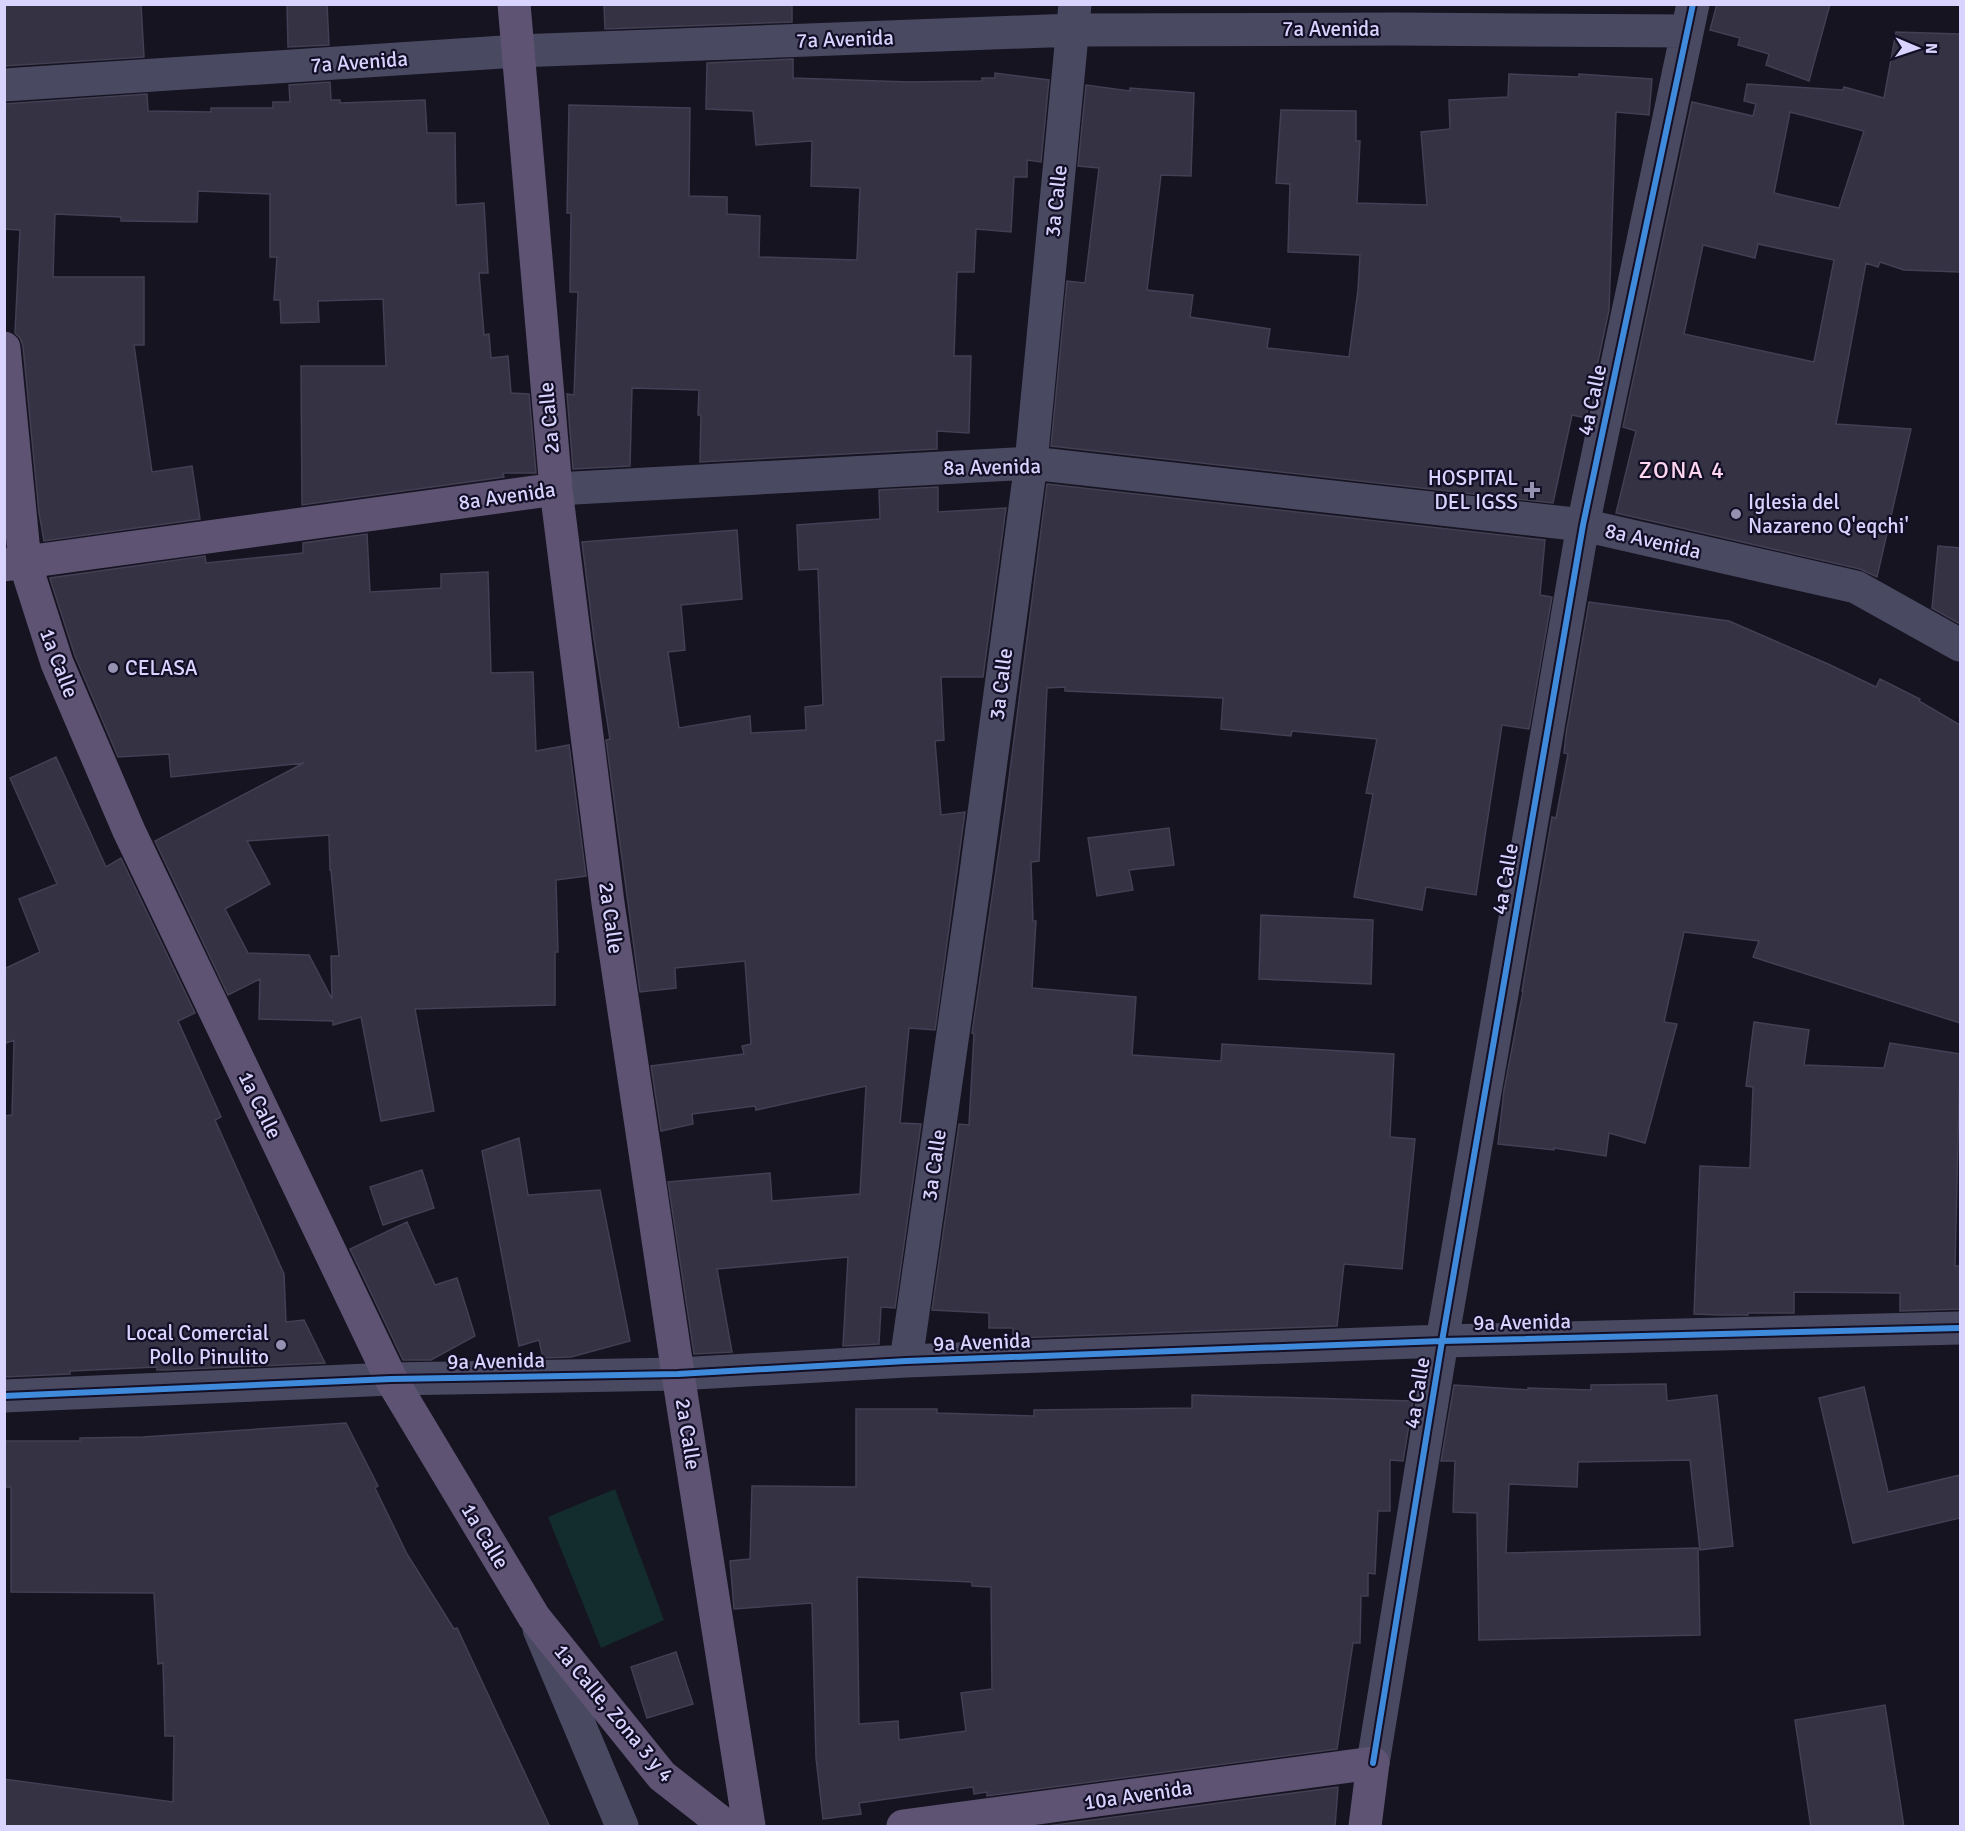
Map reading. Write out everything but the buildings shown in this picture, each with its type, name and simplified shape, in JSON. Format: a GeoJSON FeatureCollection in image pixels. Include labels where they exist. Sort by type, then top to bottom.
{"type":"FeatureCollection","features":[{"type":"Feature","properties":{"kind":"main road","name":"2a Calle"},"geometry":{"type":"LineString","coordinates":[[514,4],[556,489],[608,903],[678,1374],[749,1827]]}},
{"type":"Feature","properties":{"kind":"main road","name":"1a Calle"},"geometry":{"type":"LineString","coordinates":[[4,348],[15,564],[129,831],[391,1380],[534,1617]]}},
{"type":"Feature","properties":{"kind":"main road","name":"8a Avenida"},"geometry":{"type":"LineString","coordinates":[[15,564],[556,489]]}},
{"type":"Feature","properties":{"kind":"main road","name":"1a Calle, Zona 3 y 4"},"geometry":{"type":"LineString","coordinates":[[534,1617],[662,1776],[726,1827]]}},
{"type":"Feature","properties":{"kind":"main road","name":"10a Avenida"},"geometry":{"type":"LineString","coordinates":[[903,1827],[1373,1763]]}},
{"type":"Feature","properties":{"kind":"main road","name":"4a Calle"},"geometry":{"type":"LineString","coordinates":[[1365,1827],[1373,1763]]}},
{"type":"Feature","properties":{"kind":"street","name":"7a Avenida"},"geometry":{"type":"LineString","coordinates":[[4,85],[1074,17],[1407,29],[1690,18]]}},
{"type":"Feature","properties":{"kind":"street","name":"3a Calle"},"geometry":{"type":"LineString","coordinates":[[906,1361],[1031,463],[1074,17]]}},
{"type":"Feature","properties":{"kind":"street","name":"4a Calle"},"geometry":{"type":"LineString","coordinates":[[1373,1763],[1442,1341],[1583,525],[1690,18]]}},
{"type":"Feature","properties":{"kind":"street","name":"8a Avenida"},"geometry":{"type":"LineString","coordinates":[[556,489],[1031,463],[1583,525],[1856,587],[1960,645]]}},
{"type":"Feature","properties":{"kind":"street","name":"9a Avenida"},"geometry":{"type":"LineString","coordinates":[[4,1396],[391,1380],[678,1374],[906,1361],[1442,1341],[1960,1328]]}},
{"type":"Feature","properties":{"kind":"street","name":"1a Calle"},"geometry":{"type":"LineString","coordinates":[[534,1617],[622,1827]]}},
{"type":"Feature","properties":{"kind":"green space"},"geometry":{"type":"Polygon","coordinates":[[[615,1489],[664,1620],[601,1648],[548,1517],[615,1489]]]}},
{"type":"Feature","properties":{"kind":"cycle path"},"geometry":{"type":"LineString","coordinates":[[1373,1763],[1442,1341],[1583,525],[1693,4]]}},
{"type":"Feature","properties":{"kind":"cycle path"},"geometry":{"type":"LineString","coordinates":[[4,1396],[391,1379],[678,1374],[906,1361],[1442,1341],[1960,1328]]}},
{"type":"Feature","properties":{"kind":"place","name":"HOSPITAL DEL IGSS"},"geometry":{"type":"Point","coordinates":[1532,490]}},
{"type":"Feature","properties":{"kind":"place","name":"Iglesia del Nazareno Q'eqchi'"},"geometry":{"type":"Point","coordinates":[1736,514]}},
{"type":"Feature","properties":{"kind":"place","name":"CELASA"},"geometry":{"type":"Point","coordinates":[113,668]}},
{"type":"Feature","properties":{"kind":"place","name":"Local Comercial Pollo Pinulito"},"geometry":{"type":"Point","coordinates":[281,1345]}},
{"type":"Feature","properties":{"kind":"district","name":"ZONA 4"},"geometry":{"type":"Point","coordinates":[1682,470]}}]}
